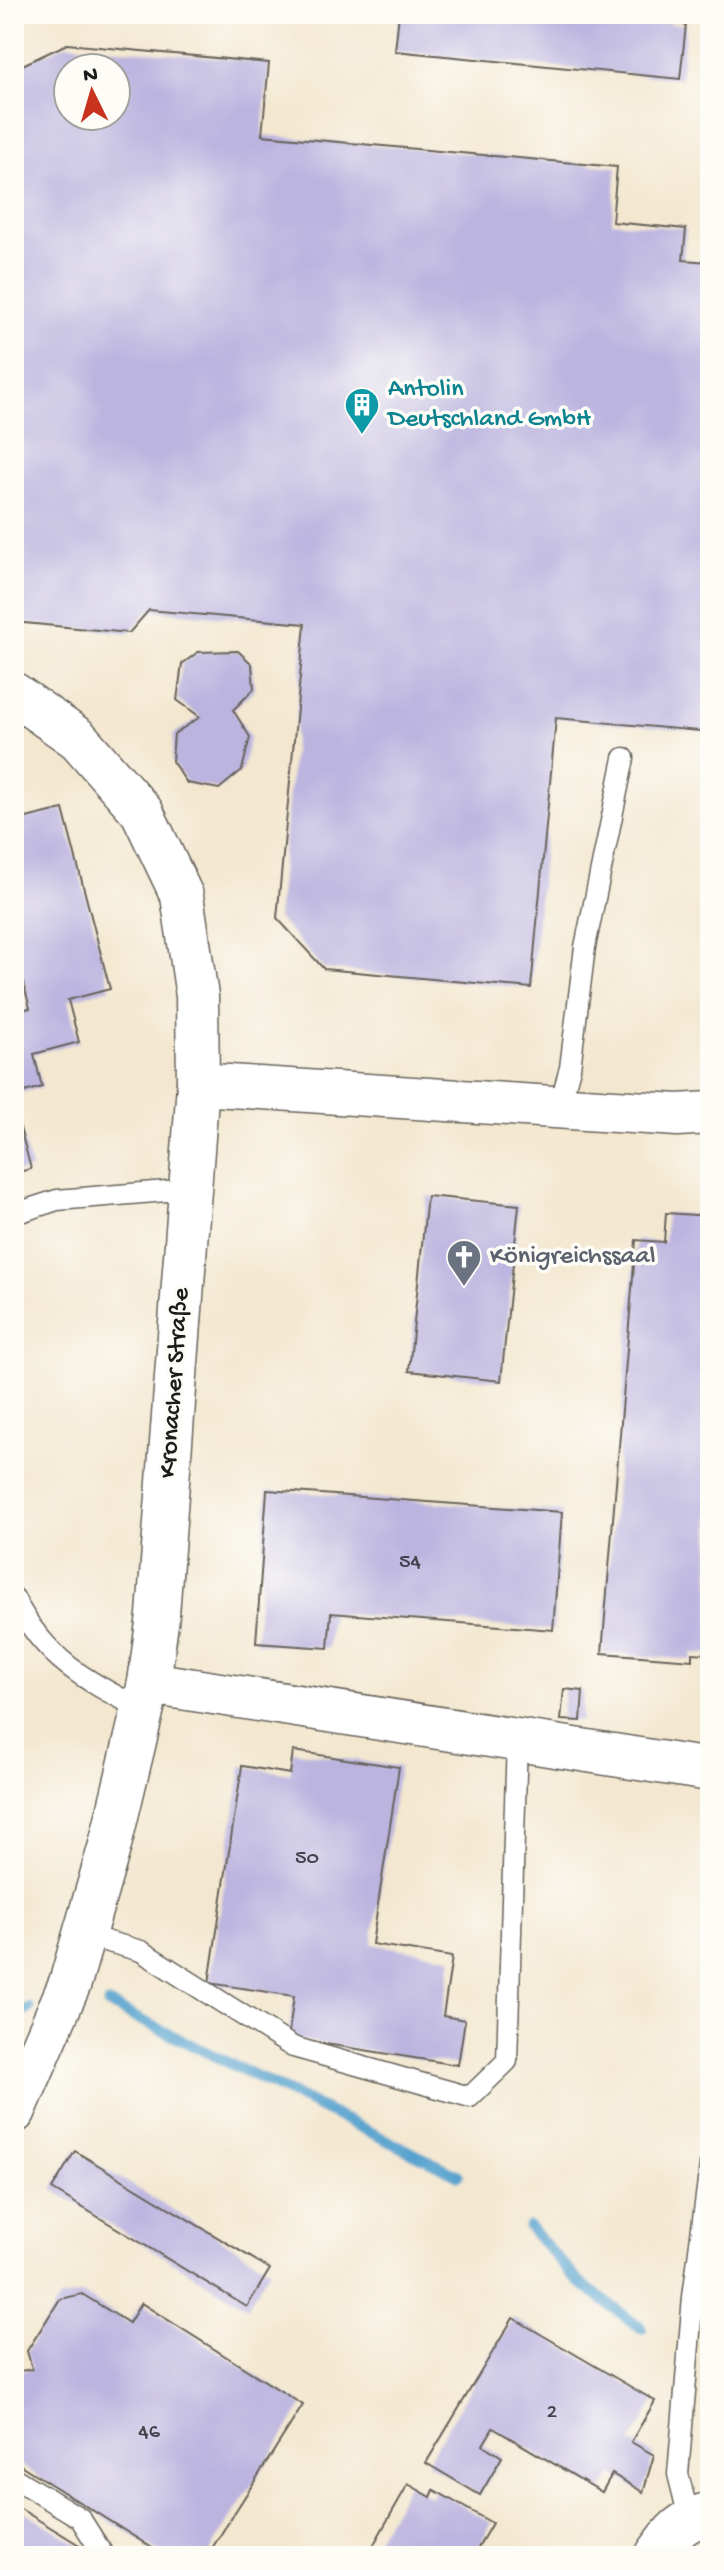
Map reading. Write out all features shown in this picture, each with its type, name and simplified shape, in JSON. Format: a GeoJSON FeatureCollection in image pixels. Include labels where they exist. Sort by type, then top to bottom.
{"type":"FeatureCollection","features":[{"type":"Feature","properties":{"kind":"street","name":"Kronacher Straße"},"geometry":{"type":"LineString","coordinates":[[14,694],[78,739],[142,812],[182,896],[197,996],[198,1084],[158,1615],[146,1696],[110,1845],[70,1983],[14,2112]]}},
{"type":"Feature","properties":{"kind":"street"},"geometry":{"type":"LineString","coordinates":[[198,1084],[678,1115],[710,1113]]}},
{"type":"Feature","properties":{"kind":"street"},"geometry":{"type":"LineString","coordinates":[[146,1696],[517,1740],[710,1770]]}},
{"type":"Feature","properties":{"kind":"street"},"geometry":{"type":"LineString","coordinates":[[656,2556],[666,2541],[699,2515]]}},
{"type":"Feature","properties":{"kind":"lane"},"geometry":{"type":"LineString","coordinates":[[559,1108],[570,1068],[585,947],[624,758]]}},
{"type":"Feature","properties":{"kind":"lane"},"geometry":{"type":"LineString","coordinates":[[14,1214],[57,1200],[191,1189]]}},
{"type":"Feature","properties":{"kind":"lane"},"geometry":{"type":"LineString","coordinates":[[14,1598],[57,1658],[87,1682],[146,1696]]}},
{"type":"Feature","properties":{"kind":"lane"},"geometry":{"type":"LineString","coordinates":[[84,1935],[141,1951],[293,2047],[470,2097],[507,2061],[517,1740]]}},
{"type":"Feature","properties":{"kind":"lane"},"geometry":{"type":"LineString","coordinates":[[699,2515],[678,2474],[693,2297],[710,2165]]}},
{"type":"Feature","properties":{"kind":"lane"},"geometry":{"type":"LineString","coordinates":[[14,2478],[80,2518],[104,2556]]}},
{"type":"Feature","properties":{"kind":"building"},"geometry":{"type":"Polygon","coordinates":[[[399,14],[572,14],[686,25],[680,79],[395,51],[399,14]]]}},
{"type":"Feature","properties":{"kind":"building","name":"Antolin Deutschland GmbH"},"geometry":{"type":"Polygon","coordinates":[[[67,44],[269,63],[262,135],[617,167],[612,222],[686,229],[683,260],[710,262],[710,732],[556,718],[531,988],[324,969],[277,918],[305,624],[149,610],[129,633],[14,622],[14,69],[67,44]]]}},
{"type":"Feature","properties":{"kind":"building"},"geometry":{"type":"Polygon","coordinates":[[[238,651],[252,664],[254,689],[233,710],[250,737],[242,770],[219,789],[187,783],[172,761],[174,734],[200,717],[177,700],[182,664],[198,652],[238,651]]]}},
{"type":"Feature","properties":{"kind":"building"},"geometry":{"type":"Polygon","coordinates":[[[63,809],[110,989],[68,1000],[79,1042],[34,1054],[42,1087],[14,1095],[14,1012],[30,1008],[14,947],[14,821],[63,809]]]}},
{"type":"Feature","properties":{"kind":"building"},"geometry":{"type":"Polygon","coordinates":[[[14,1110],[31,1169],[14,1173],[14,1110]]]}},
{"type":"Feature","properties":{"kind":"building","name":"Königreichssaal"},"geometry":{"type":"Polygon","coordinates":[[[427,1196],[519,1205],[501,1381],[409,1371],[427,1196]]]}},
{"type":"Feature","properties":{"kind":"building"},"geometry":{"type":"Polygon","coordinates":[[[666,1213],[710,1216],[710,1654],[692,1653],[692,1660],[602,1653],[636,1240],[664,1242],[666,1213]]]}},
{"type":"Feature","properties":{"kind":"building"},"geometry":{"type":"Polygon","coordinates":[[[267,1490],[562,1512],[553,1630],[331,1613],[328,1648],[256,1643],[267,1490]]]}},
{"type":"Feature","properties":{"kind":"building"},"geometry":{"type":"Polygon","coordinates":[[[564,1689],[583,1691],[581,1721],[561,1720],[564,1689]]]}},
{"type":"Feature","properties":{"kind":"building"},"geometry":{"type":"Polygon","coordinates":[[[293,1751],[399,1767],[372,1944],[452,1957],[443,2016],[465,2020],[458,2065],[288,2038],[294,1996],[209,1983],[242,1766],[290,1774],[293,1751]]]}},
{"type":"Feature","properties":{"kind":"building"},"geometry":{"type":"Polygon","coordinates":[[[75,2151],[270,2269],[247,2307],[52,2189],[75,2151]]]}},
{"type":"Feature","properties":{"kind":"building"},"geometry":{"type":"Polygon","coordinates":[[[82,2294],[129,2323],[141,2303],[303,2405],[207,2556],[165,2556],[14,2461],[14,2372],[32,2369],[27,2351],[60,2299],[82,2294]]]}},
{"type":"Feature","properties":{"kind":"building"},"geometry":{"type":"Polygon","coordinates":[[[513,2318],[655,2401],[631,2442],[654,2455],[643,2492],[612,2474],[602,2492],[493,2428],[483,2445],[502,2457],[480,2495],[426,2463],[513,2318]]]}},
{"type":"Feature","properties":{"kind":"building"},"geometry":{"type":"Polygon","coordinates":[[[408,2484],[431,2497],[434,2490],[492,2523],[473,2556],[378,2556],[370,2551],[408,2484]]]}},
{"type":"Feature","properties":{"kind":"building"},"geometry":{"type":"Polygon","coordinates":[[[14,2505],[94,2554],[93,2556],[14,2556],[14,2505]]]}},
{"type":"Feature","properties":{"kind":"waterway"},"geometry":{"type":"LineString","coordinates":[[108,2004],[458,2175]]}},
{"type":"Feature","properties":{"kind":"waterway"},"geometry":{"type":"LineString","coordinates":[[14,2015],[29,2008]]}},
{"type":"Feature","properties":{"kind":"waterway"},"geometry":{"type":"LineString","coordinates":[[529,2227],[579,2282],[642,2329]]}},
{"type":"Feature","properties":{"kind":"place","name":"Antolin Deutschland GmbH"},"geometry":{"type":"Point","coordinates":[362,436]}},
{"type":"Feature","properties":{"kind":"place","name":"Königreichssaal"},"geometry":{"type":"Point","coordinates":[464,1288]}}]}
